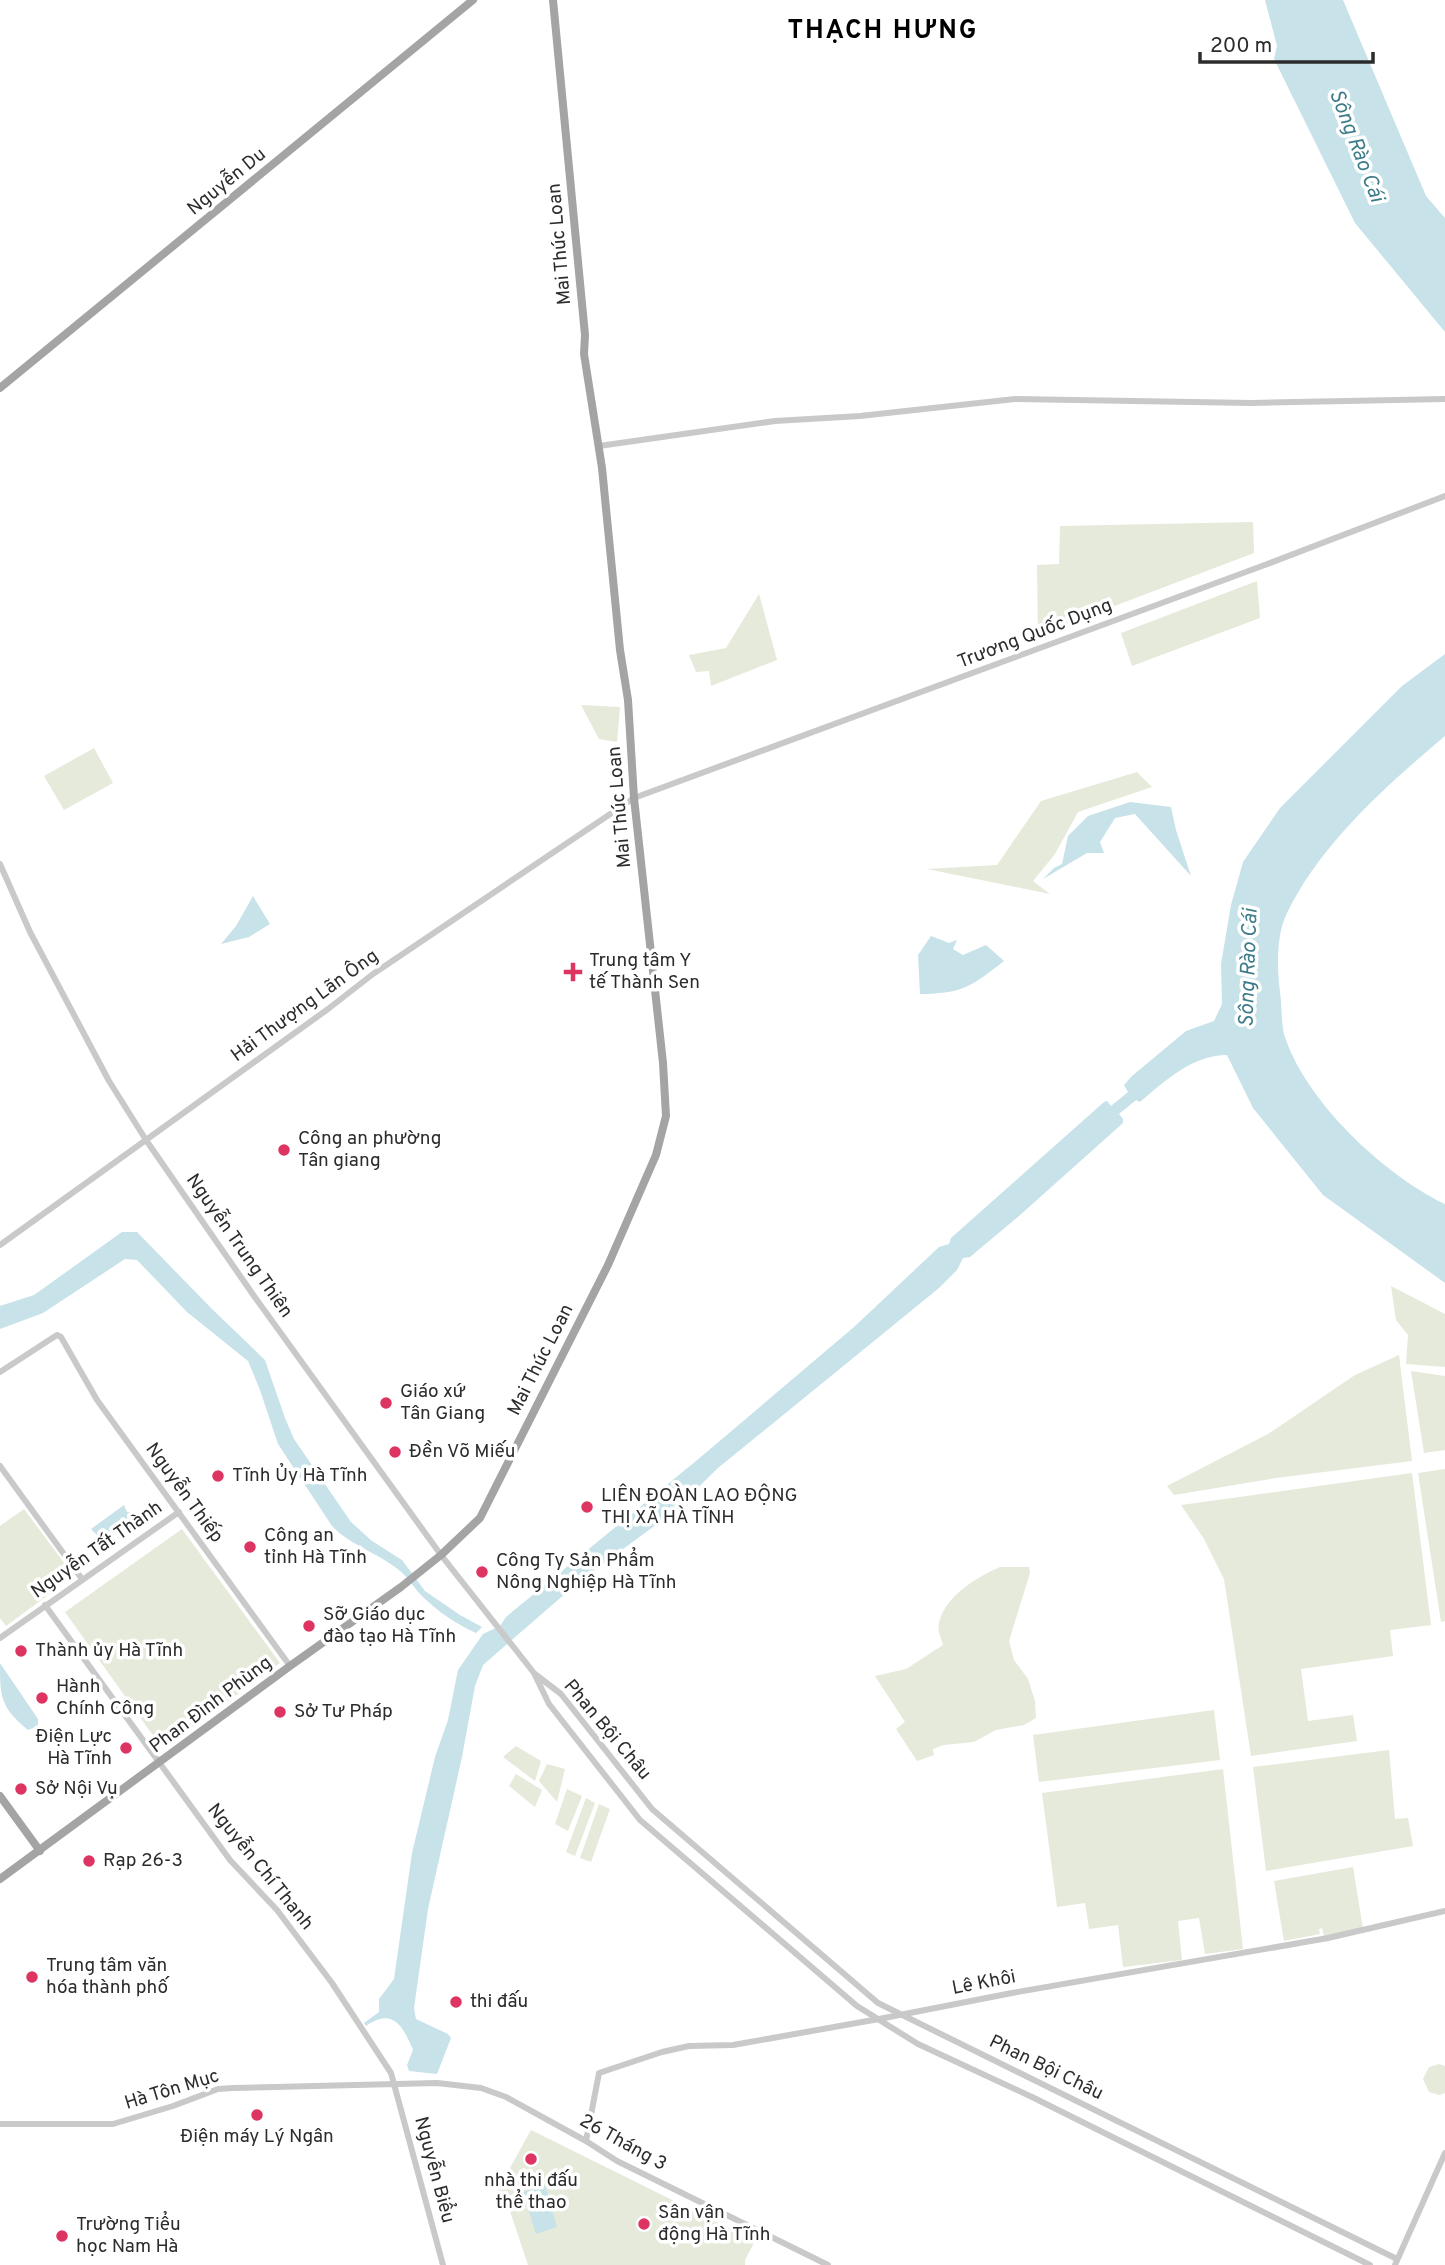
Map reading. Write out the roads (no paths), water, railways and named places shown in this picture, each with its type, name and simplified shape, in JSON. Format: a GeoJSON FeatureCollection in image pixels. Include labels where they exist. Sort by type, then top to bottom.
{"type":"FeatureCollection","features":[{"type":"Feature","properties":{"kind":"main road","name":"Nguyễn Du"},"geometry":{"type":"LineString","coordinates":[[0,388],[473,0]]}},
{"type":"Feature","properties":{"kind":"main road","name":"Mai Thúc Loan"},"geometry":{"type":"LineString","coordinates":[[441,1555],[480,1518],[609,1262],[656,1155],[666,1116],[663,1062],[634,798],[628,701],[620,650],[599,446],[584,354],[585,335],[553,0]]}},
{"type":"Feature","properties":{"kind":"main road","name":"Phan Đình Phùng"},"geometry":{"type":"LineString","coordinates":[[0,1879],[412,1579],[441,1555]]}},
{"type":"Feature","properties":{"kind":"main road"},"geometry":{"type":"LineString","coordinates":[[0,1796],[40,1851]]}},
{"type":"Feature","properties":{"kind":"street"},"geometry":{"type":"LineString","coordinates":[[599,446],[775,421],[860,416],[1016,399],[1251,403],[1445,399]]}},
{"type":"Feature","properties":{"kind":"street","name":"Trương Quốc Dụng"},"geometry":{"type":"LineString","coordinates":[[634,798],[1445,496]]}},
{"type":"Feature","properties":{"kind":"street","name":"Hải Thượng Lãn Ông"},"geometry":{"type":"LineString","coordinates":[[0,1245],[373,974],[634,798]]}},
{"type":"Feature","properties":{"kind":"street","name":"Nguyễn Trung Thiên"},"geometry":{"type":"LineString","coordinates":[[0,864],[30,932],[109,1081],[146,1140],[254,1296],[441,1555],[534,1673]]}},
{"type":"Feature","properties":{"kind":"street","name":"Nguyễn Thiếp"},"geometry":{"type":"LineString","coordinates":[[0,1372],[59,1335],[97,1399],[290,1666]]}},
{"type":"Feature","properties":{"kind":"street"},"geometry":{"type":"LineString","coordinates":[[0,1466],[82,1579]]}},
{"type":"Feature","properties":{"kind":"street","name":"Nguyễn Tất Thành"},"geometry":{"type":"LineString","coordinates":[[0,1638],[179,1512]]}},
{"type":"Feature","properties":{"kind":"street","name":"Nguyễn Chí Thanh"},"geometry":{"type":"LineString","coordinates":[[45,1605],[230,1860],[276,1910],[332,1983],[391,2073],[395,2084]]}},
{"type":"Feature","properties":{"kind":"street","name":"Phan Bội Châu"},"geometry":{"type":"LineString","coordinates":[[534,1673],[561,1695],[652,1809],[878,2003],[1396,2262]]}},
{"type":"Feature","properties":{"kind":"street","name":"Phan Bội Châu"},"geometry":{"type":"LineString","coordinates":[[534,1673],[549,1704],[640,1820],[857,2006],[928,2050],[1032,2097],[1370,2265]]}},
{"type":"Feature","properties":{"kind":"street","name":"Lê Khôi"},"geometry":{"type":"LineString","coordinates":[[586,2141],[599,2073],[690,2046],[733,2045],[902,2015],[1328,1938],[1445,1911]]}},
{"type":"Feature","properties":{"kind":"street","name":"26 Tháng 3"},"geometry":{"type":"LineString","coordinates":[[395,2084],[448,2083],[481,2088],[506,2097],[617,2161],[828,2265]]}},
{"type":"Feature","properties":{"kind":"street","name":"Hà Tôn Mục"},"geometry":{"type":"LineString","coordinates":[[0,2124],[113,2124],[218,2089],[395,2084]]}},
{"type":"Feature","properties":{"kind":"street","name":"Nguyễn Biểu"},"geometry":{"type":"LineString","coordinates":[[395,2084],[443,2265]]}},
{"type":"Feature","properties":{"kind":"street"},"geometry":{"type":"LineString","coordinates":[[1396,2262],[1445,2153]]}},
{"type":"Feature","properties":{"kind":"water","name":"Sông Rào Cái"},"geometry":{"type":"Polygon","coordinates":[[[1265,0],[1343,0],[1426,196],[1445,218],[1445,332],[1355,223],[1274,59],[1277,46],[1265,0]]]}},
{"type":"Feature","properties":{"kind":"water","name":"Sông Rào Cái"},"geometry":{"type":"Polygon","coordinates":[[[1445,654],[1445,736],[1378,795],[1318,863],[1301,887],[1283,922],[1278,962],[1284,1034],[1294,1059],[1309,1084],[1349,1133],[1373,1155],[1421,1191],[1445,1204],[1445,1283],[1323,1195],[1253,1108],[1227,1055],[1202,1059],[1191,1064],[1140,1102],[1136,1100],[1119,1114],[1123,1123],[1019,1216],[970,1257],[963,1258],[957,1270],[939,1288],[718,1468],[672,1513],[581,1580],[483,1665],[475,1686],[428,1909],[414,2008],[416,2019],[451,2038],[437,2074],[409,2071],[407,2065],[413,2050],[401,2027],[390,2019],[383,2018],[366,2026],[364,2023],[379,2012],[379,1999],[394,1979],[412,1853],[435,1757],[448,1720],[458,1670],[483,1634],[500,1626],[506,1617],[854,1327],[939,1247],[949,1244],[951,1238],[1104,1102],[1107,1101],[1111,1106],[1128,1092],[1124,1085],[1132,1076],[1186,1031],[1214,1021],[1222,1004],[1221,964],[1231,905],[1243,862],[1280,808],[1402,686],[1445,654]]]}},
{"type":"Feature","properties":{"kind":"water"},"geometry":{"type":"Polygon","coordinates":[[[1130,802],[1171,807],[1191,876],[1135,814],[1115,818],[1100,842],[1104,853],[1087,853],[1043,879],[1062,864],[1068,836],[1088,816],[1130,802]]]}},
{"type":"Feature","properties":{"kind":"water"},"geometry":{"type":"Polygon","coordinates":[[[253,896],[270,924],[249,937],[221,944],[236,926],[253,896]]]}},
{"type":"Feature","properties":{"kind":"water"},"geometry":{"type":"Polygon","coordinates":[[[931,936],[949,943],[957,940],[953,949],[963,955],[986,945],[1004,961],[966,987],[920,994],[918,955],[931,936]]]}},
{"type":"Feature","properties":{"kind":"water"},"geometry":{"type":"Polygon","coordinates":[[[122,1232],[137,1232],[265,1360],[294,1439],[351,1522],[372,1541],[402,1560],[425,1591],[482,1627],[476,1633],[434,1607],[392,1565],[348,1539],[332,1526],[278,1444],[248,1361],[187,1312],[137,1260],[125,1259],[43,1313],[0,1329],[0,1306],[34,1295],[122,1232]]]}},
{"type":"Feature","properties":{"kind":"water"},"geometry":{"type":"Polygon","coordinates":[[[124,1505],[127,1512],[133,1512],[132,1515],[97,1539],[91,1529],[124,1505]]]}},
{"type":"Feature","properties":{"kind":"water"},"geometry":{"type":"Polygon","coordinates":[[[0,1663],[38,1719],[38,1726],[28,1730],[7,1707],[1,1693],[0,1663]]]}},
{"type":"Feature","properties":{"kind":"water"},"geometry":{"type":"Polygon","coordinates":[[[545,2185],[557,2227],[536,2234],[523,2192],[545,2185]]]}},
{"type":"Feature","properties":{"kind":"place","name":"Trung tâm Y tế Thành Sen"},"geometry":{"type":"Point","coordinates":[573,972]}},
{"type":"Feature","properties":{"kind":"place","name":"Công an phường Tân giang"},"geometry":{"type":"Point","coordinates":[284,1150]}},
{"type":"Feature","properties":{"kind":"place","name":"Giáo xứ Tân Giang"},"geometry":{"type":"Point","coordinates":[386,1403]}},
{"type":"Feature","properties":{"kind":"place","name":"Đền Võ Miếu"},"geometry":{"type":"Point","coordinates":[395,1452]}},
{"type":"Feature","properties":{"kind":"place","name":"Tĩnh Ủy Hà Tĩnh"},"geometry":{"type":"Point","coordinates":[218,1476]}},
{"type":"Feature","properties":{"kind":"place","name":"LIÊN ĐOÀN LAO ĐỘNG THỊ XÃ HÀ TĨNH"},"geometry":{"type":"Point","coordinates":[587,1507]}},
{"type":"Feature","properties":{"kind":"place","name":"Công an tỉnh Hà Tĩnh"},"geometry":{"type":"Point","coordinates":[250,1547]}},
{"type":"Feature","properties":{"kind":"place","name":"Công Ty Sản Phẩm Nông Nghiệp Hà Tĩnh"},"geometry":{"type":"Point","coordinates":[482,1572]}},
{"type":"Feature","properties":{"kind":"place","name":"Sỡ Giáo dục đào tạo Hà Tĩnh"},"geometry":{"type":"Point","coordinates":[309,1626]}},
{"type":"Feature","properties":{"kind":"place","name":"Thành ủy Hà Tĩnh"},"geometry":{"type":"Point","coordinates":[21,1651]}},
{"type":"Feature","properties":{"kind":"place","name":"Hành Chính Công"},"geometry":{"type":"Point","coordinates":[42,1698]}},
{"type":"Feature","properties":{"kind":"place","name":"Sở Tư Pháp"},"geometry":{"type":"Point","coordinates":[280,1712]}},
{"type":"Feature","properties":{"kind":"place","name":"Điện Lực Hà Tĩnh"},"geometry":{"type":"Point","coordinates":[126,1748]}},
{"type":"Feature","properties":{"kind":"place","name":"Sở Nội Vụ"},"geometry":{"type":"Point","coordinates":[21,1789]}},
{"type":"Feature","properties":{"kind":"place","name":"Rạp 26-3"},"geometry":{"type":"Point","coordinates":[89,1861]}},
{"type":"Feature","properties":{"kind":"place","name":"Trung tâm văn hóa thành phố"},"geometry":{"type":"Point","coordinates":[32,1977]}},
{"type":"Feature","properties":{"kind":"place","name":"thi đấu"},"geometry":{"type":"Point","coordinates":[456,2002]}},
{"type":"Feature","properties":{"kind":"place","name":"Điện máy Lý Ngân"},"geometry":{"type":"Point","coordinates":[257,2115]}},
{"type":"Feature","properties":{"kind":"place","name":"nhà thi đấu thể thao"},"geometry":{"type":"Point","coordinates":[531,2159]}},
{"type":"Feature","properties":{"kind":"place","name":"Sân vận động Hà Tĩnh"},"geometry":{"type":"Point","coordinates":[644,2224]}},
{"type":"Feature","properties":{"kind":"place","name":"Trường Tiểu học Nam Hà"},"geometry":{"type":"Point","coordinates":[62,2236]}},
{"type":"Feature","properties":{"kind":"district","name":"THẠCH HƯNG"},"geometry":{"type":"Point","coordinates":[883,31]}}]}
